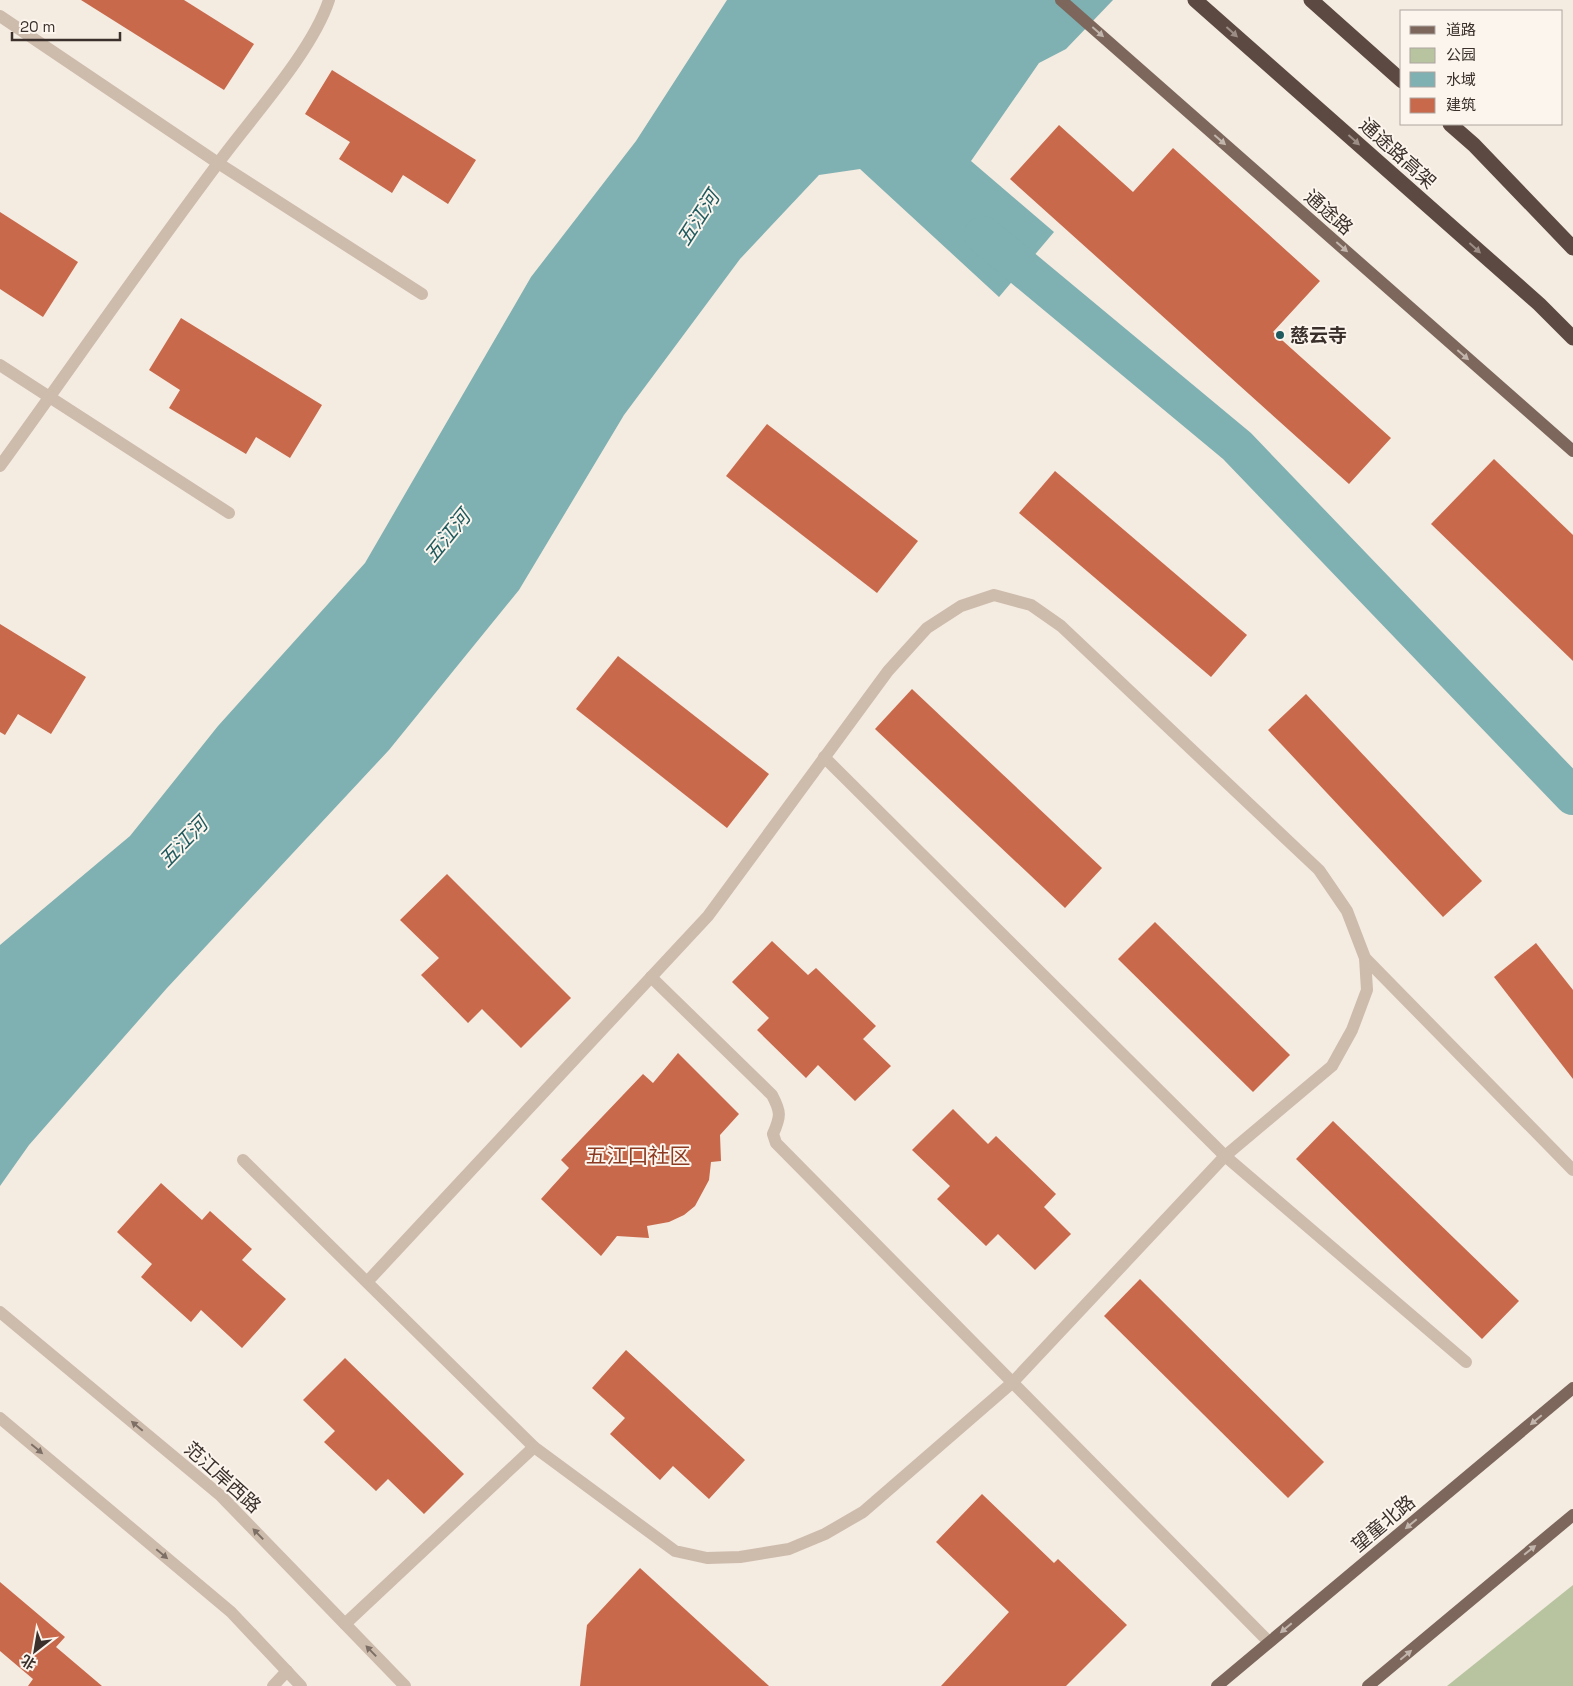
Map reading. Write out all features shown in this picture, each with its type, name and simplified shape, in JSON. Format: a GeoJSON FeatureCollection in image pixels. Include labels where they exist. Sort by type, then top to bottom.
{"type":"FeatureCollection","features":[{"type":"Feature","properties":{"kind":"highway","name":"通途路高架"},"geometry":{"type":"LineString","coordinates":[[1195,0],[1539,304],[1573,338]]}},
{"type":"Feature","properties":{"kind":"highway"},"geometry":{"type":"LineString","coordinates":[[1311,0],[1400,78]]}},
{"type":"Feature","properties":{"kind":"highway"},"geometry":{"type":"LineString","coordinates":[[1450,125],[1474,145],[1573,248]]}},
{"type":"Feature","properties":{"kind":"main road","name":"通途路"},"geometry":{"type":"LineString","coordinates":[[1061,0],[1573,451]]}},
{"type":"Feature","properties":{"kind":"main road"},"geometry":{"type":"LineString","coordinates":[[1316,0],[1400,78]]}},
{"type":"Feature","properties":{"kind":"main road"},"geometry":{"type":"LineString","coordinates":[[1450,125],[1573,239]]}},
{"type":"Feature","properties":{"kind":"main road","name":"望童北路"},"geometry":{"type":"LineString","coordinates":[[1217,1686],[1573,1388]]}},
{"type":"Feature","properties":{"kind":"main road"},"geometry":{"type":"LineString","coordinates":[[1368,1686],[1573,1515]]}},
{"type":"Feature","properties":{"kind":"street"},"geometry":{"type":"LineString","coordinates":[[0,466],[218,163],[296,60],[325,12],[329,0]]}},
{"type":"Feature","properties":{"kind":"street"},"geometry":{"type":"LineString","coordinates":[[0,16],[218,163],[422,294]]}},
{"type":"Feature","properties":{"kind":"street"},"geometry":{"type":"LineString","coordinates":[[0,365],[229,513]]}},
{"type":"Feature","properties":{"kind":"street"},"geometry":{"type":"LineString","coordinates":[[243,1160],[534,1447],[675,1551],[706,1558],[740,1557],[789,1549],[825,1534],[863,1512],[1013,1382],[1225,1156],[1332,1066],[1352,1030],[1368,990],[1365,958],[1347,911],[1319,870],[1060,626],[1031,605],[994,595],[961,606],[927,628],[888,671],[708,916],[367,1282]]}},
{"type":"Feature","properties":{"kind":"street"},"geometry":{"type":"LineString","coordinates":[[824,757],[1225,1156],[1466,1362]]}},
{"type":"Feature","properties":{"kind":"street"},"geometry":{"type":"LineString","coordinates":[[1365,958],[1573,1170]]}},
{"type":"Feature","properties":{"kind":"street"},"geometry":{"type":"LineString","coordinates":[[651,978],[772,1095],[778,1106],[780,1118],[773,1134],[776,1143],[1269,1642]]}},
{"type":"Feature","properties":{"kind":"street","name":"范江岸西路"},"geometry":{"type":"LineString","coordinates":[[0,1312],[221,1496],[405,1686]]}},
{"type":"Feature","properties":{"kind":"street"},"geometry":{"type":"LineString","coordinates":[[0,1418],[231,1612],[301,1686]]}},
{"type":"Feature","properties":{"kind":"street"},"geometry":{"type":"LineString","coordinates":[[345,1624],[534,1447]]}},
{"type":"Feature","properties":{"kind":"street"},"geometry":{"type":"LineString","coordinates":[[273,1686],[287,1671]]}},
{"type":"Feature","properties":{"kind":"green space"},"geometry":{"type":"Polygon","coordinates":[[[1573,1585],[1573,1686],[1447,1686],[1573,1585]]]}},
{"type":"Feature","properties":{"kind":"water","name":"五江河"},"geometry":{"type":"Polygon","coordinates":[[[727,0],[1113,0],[1066,49],[1039,63],[971,161],[1054,232],[999,297],[860,169],[819,175],[740,259],[624,415],[519,590],[389,750],[167,988],[29,1145],[0,1186],[0,945],[130,836],[218,726],[365,563],[531,277],[636,141],[727,0]]]}},
{"type":"Feature","properties":{"kind":"building"},"geometry":{"type":"Polygon","coordinates":[[[81,0],[184,0],[254,44],[224,90],[81,0]]]}},
{"type":"Feature","properties":{"kind":"building"},"geometry":{"type":"Polygon","coordinates":[[[332,70],[476,160],[448,204],[403,175],[392,193],[339,159],[350,142],[305,114],[332,70]]]}},
{"type":"Feature","properties":{"kind":"building"},"geometry":{"type":"Polygon","coordinates":[[[1059,125],[1133,192],[1173,148],[1320,281],[1273,332],[1391,438],[1349,484],[1010,179],[1059,125]]]}},
{"type":"Feature","properties":{"kind":"building"},"geometry":{"type":"Polygon","coordinates":[[[0,212],[78,262],[43,317],[0,289],[0,212]]]}},
{"type":"Feature","properties":{"kind":"building"},"geometry":{"type":"Polygon","coordinates":[[[181,318],[322,405],[290,458],[256,437],[246,454],[169,408],[180,390],[149,370],[181,318]]]}},
{"type":"Feature","properties":{"kind":"building"},"geometry":{"type":"Polygon","coordinates":[[[767,424],[918,541],[877,593],[726,476],[767,424]]]}},
{"type":"Feature","properties":{"kind":"building"},"geometry":{"type":"Polygon","coordinates":[[[1494,459],[1573,535],[1573,661],[1431,524],[1494,459]]]}},
{"type":"Feature","properties":{"kind":"building"},"geometry":{"type":"Polygon","coordinates":[[[1055,471],[1247,635],[1211,677],[1019,513],[1055,471]]]}},
{"type":"Feature","properties":{"kind":"building"},"geometry":{"type":"Polygon","coordinates":[[[0,624],[86,677],[51,734],[18,714],[5,735],[0,732],[0,624]]]}},
{"type":"Feature","properties":{"kind":"building"},"geometry":{"type":"Polygon","coordinates":[[[618,656],[769,774],[727,828],[576,709],[618,656]]]}},
{"type":"Feature","properties":{"kind":"building"},"geometry":{"type":"Polygon","coordinates":[[[912,689],[1102,868],[1065,908],[875,729],[912,689]]]}},
{"type":"Feature","properties":{"kind":"building"},"geometry":{"type":"Polygon","coordinates":[[[1306,694],[1482,881],[1443,917],[1268,730],[1306,694]]]}},
{"type":"Feature","properties":{"kind":"building"},"geometry":{"type":"Polygon","coordinates":[[[447,874],[571,998],[521,1048],[482,1009],[468,1023],[421,975],[439,958],[400,920],[447,874]]]}},
{"type":"Feature","properties":{"kind":"building"},"geometry":{"type":"Polygon","coordinates":[[[1155,922],[1290,1055],[1253,1092],[1118,959],[1155,922]]]}},
{"type":"Feature","properties":{"kind":"building"},"geometry":{"type":"Polygon","coordinates":[[[772,941],[808,975],[816,968],[876,1026],[863,1039],[891,1066],[855,1101],[818,1065],[806,1078],[757,1030],[769,1018],[732,982],[772,941]]]}},
{"type":"Feature","properties":{"kind":"building"},"geometry":{"type":"Polygon","coordinates":[[[1536,943],[1573,990],[1573,1079],[1494,977],[1536,943]]]}},
{"type":"Feature","properties":{"kind":"building"},"geometry":{"type":"Polygon","coordinates":[[[678,1053],[739,1114],[720,1135],[721,1161],[711,1162],[709,1180],[695,1206],[684,1215],[669,1222],[647,1226],[649,1238],[617,1236],[601,1256],[541,1199],[569,1168],[561,1160],[643,1074],[653,1083],[678,1053]]]}},
{"type":"Feature","properties":{"kind":"building"},"geometry":{"type":"Polygon","coordinates":[[[953,1109],[988,1144],[996,1136],[1056,1194],[1044,1207],[1071,1234],[1035,1270],[998,1234],[986,1246],[937,1199],[950,1186],[912,1150],[953,1109]]]}},
{"type":"Feature","properties":{"kind":"building"},"geometry":{"type":"Polygon","coordinates":[[[1333,1121],[1519,1301],[1482,1339],[1296,1159],[1333,1121]]]}},
{"type":"Feature","properties":{"kind":"building"},"geometry":{"type":"Polygon","coordinates":[[[161,1183],[202,1220],[210,1211],[252,1249],[242,1260],[286,1299],[242,1348],[201,1310],[191,1322],[141,1277],[152,1264],[117,1232],[161,1183]]]}},
{"type":"Feature","properties":{"kind":"building"},"geometry":{"type":"Polygon","coordinates":[[[1140,1279],[1324,1462],[1288,1498],[1104,1316],[1140,1279]]]}},
{"type":"Feature","properties":{"kind":"building"},"geometry":{"type":"Polygon","coordinates":[[[626,1350],[745,1460],[709,1499],[673,1466],[660,1480],[610,1434],[625,1418],[592,1388],[626,1350]]]}},
{"type":"Feature","properties":{"kind":"building"},"geometry":{"type":"Polygon","coordinates":[[[345,1358],[464,1474],[424,1514],[388,1479],[376,1491],[324,1442],[335,1431],[303,1400],[345,1358]]]}},
{"type":"Feature","properties":{"kind":"building"},"geometry":{"type":"Polygon","coordinates":[[[982,1494],[1054,1563],[1058,1559],[1127,1625],[1066,1686],[941,1686],[1009,1612],[936,1542],[982,1494]]]}},
{"type":"Feature","properties":{"kind":"building"},"geometry":{"type":"Polygon","coordinates":[[[640,1568],[769,1686],[580,1686],[587,1625],[640,1568]]]}},
{"type":"Feature","properties":{"kind":"building"},"geometry":{"type":"Polygon","coordinates":[[[0,1582],[65,1637],[56,1647],[102,1686],[28,1686],[33,1679],[0,1651],[0,1582]]]}},
{"type":"Feature","properties":{"kind":"waterway"},"geometry":{"type":"LineString","coordinates":[[983,235],[1237,446],[1573,796]]}},
{"type":"Feature","properties":{"kind":"place","name":"慈云寺"},"geometry":{"type":"Point","coordinates":[1280,335]}},
{"type":"Feature","properties":{"kind":"district","name":"五江口社区"},"geometry":{"type":"Point","coordinates":[638,1156]}}]}
